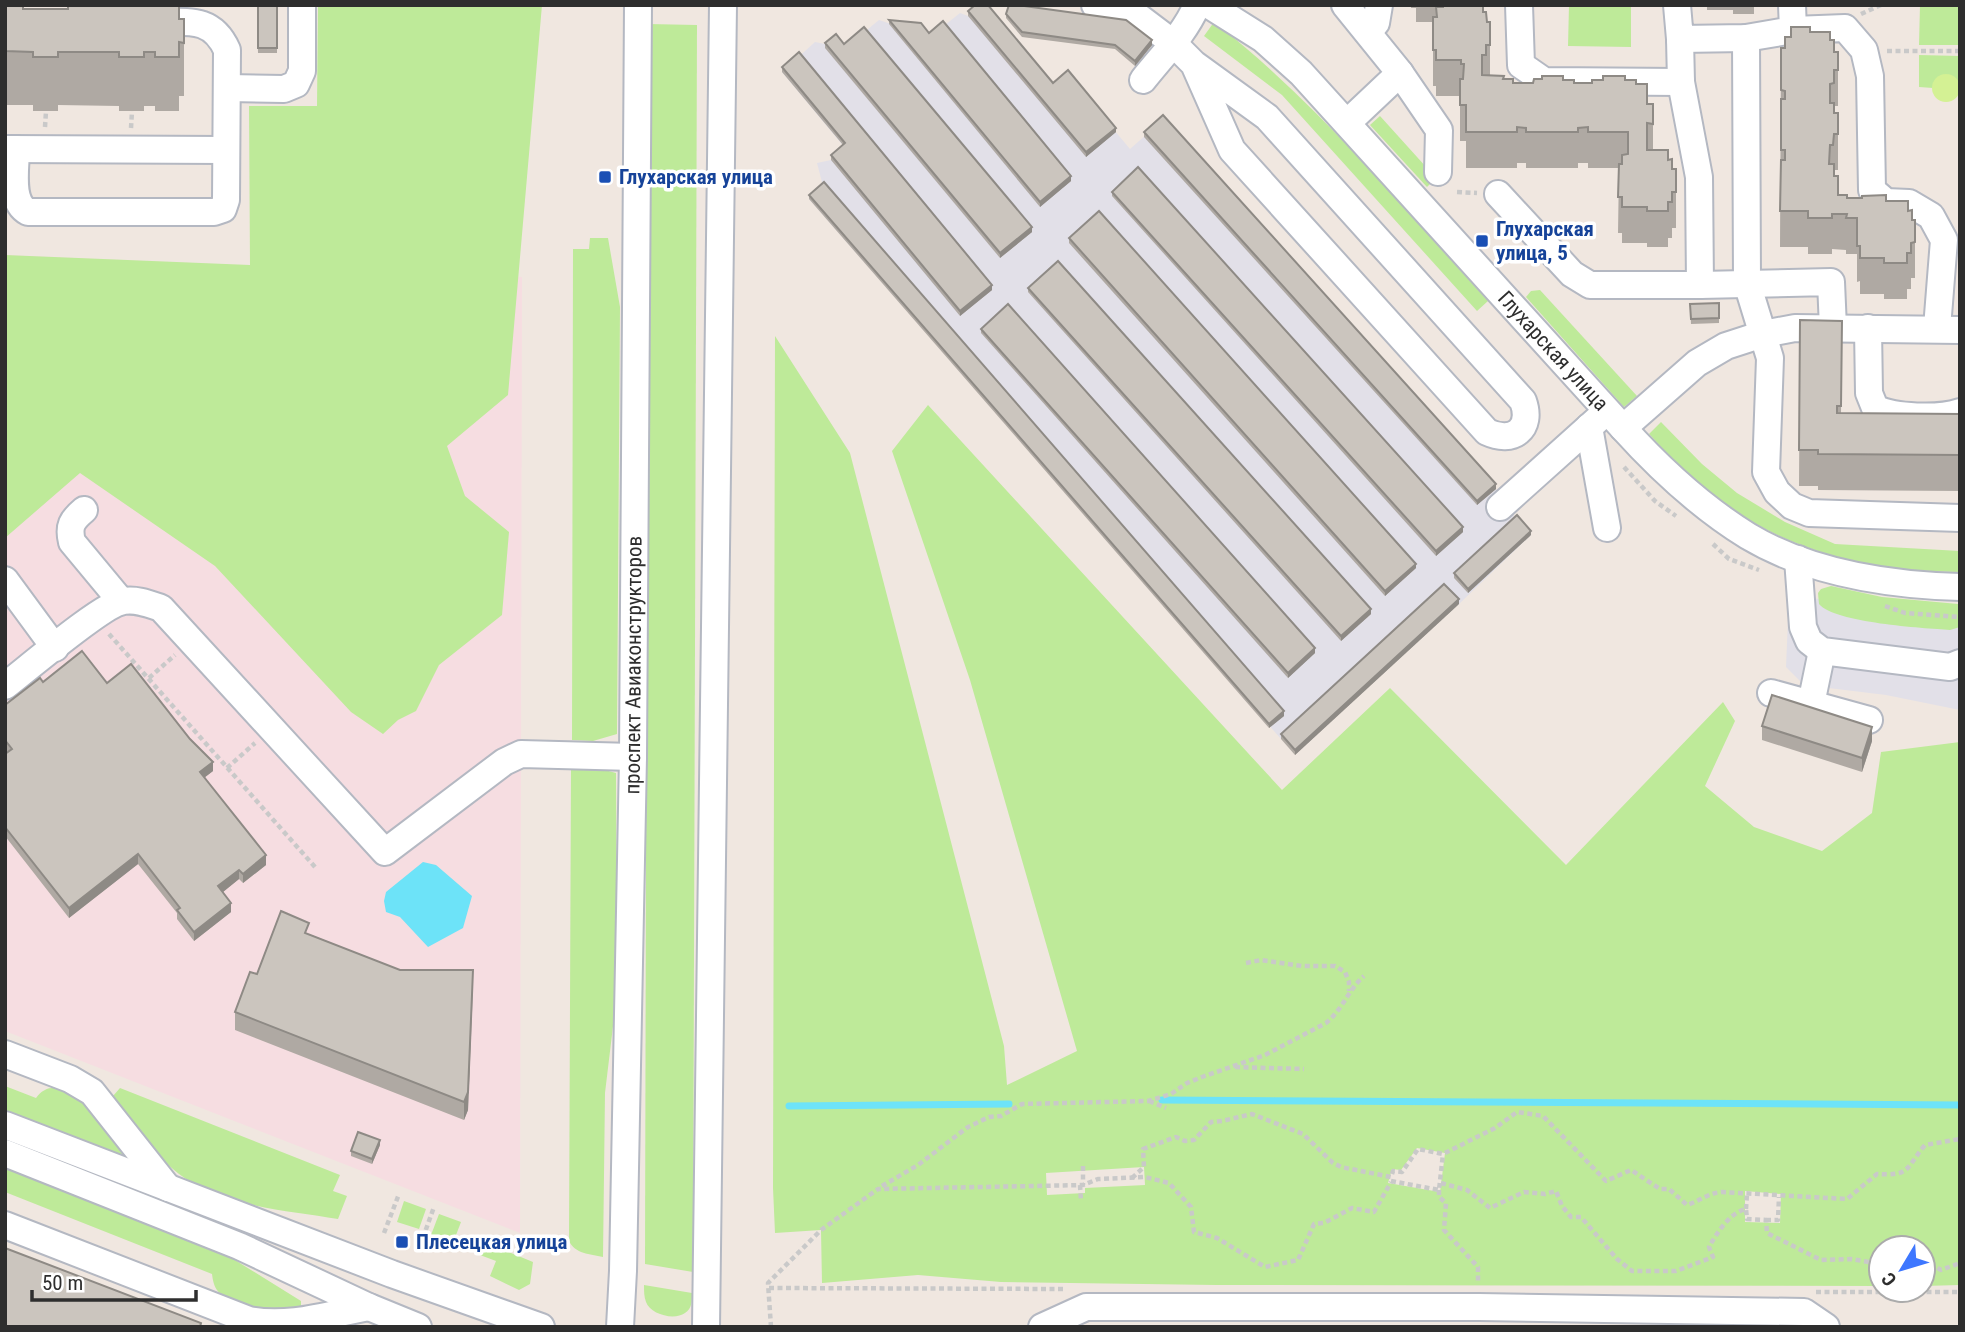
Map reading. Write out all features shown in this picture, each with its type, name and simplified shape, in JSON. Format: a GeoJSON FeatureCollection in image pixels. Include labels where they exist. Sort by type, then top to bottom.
{"type":"FeatureCollection","features":[{"type":"Feature","properties":{"kind":"street"},"geometry":{"type":"LineString","coordinates":[[227,89],[284,89],[296,84],[302,71],[302,5]]}},
{"type":"Feature","properties":{"kind":"street","name":"проспект Авиаконструкторов"},"geometry":{"type":"LineString","coordinates":[[620,1327],[633,757],[638,5]]}},
{"type":"Feature","properties":{"kind":"street"},"geometry":{"type":"LineString","coordinates":[[706,1327],[723,5]]}},
{"type":"Feature","properties":{"kind":"street"},"geometry":{"type":"LineString","coordinates":[[1095,5],[1132,12],[1173,43],[1194,64],[1267,117],[1522,401],[1527,413],[1523,427],[1511,437],[1499,438],[1487,432],[1232,150],[1194,64]]}},
{"type":"Feature","properties":{"kind":"street"},"geometry":{"type":"LineString","coordinates":[[1143,80],[1173,43],[1198,5]]}},
{"type":"Feature","properties":{"kind":"street","name":"Глухарская улица"},"geometry":{"type":"LineString","coordinates":[[1209,5],[1263,39],[1301,73],[1606,422],[1698,501],[1750,537],[1798,559],[1890,583],[1960,587]]}},
{"type":"Feature","properties":{"kind":"street"},"geometry":{"type":"LineString","coordinates":[[1345,5],[1401,73],[1439,130],[1438,172]]}},
{"type":"Feature","properties":{"kind":"street"},"geometry":{"type":"LineString","coordinates":[[1367,31],[1376,23],[1379,5]]}},
{"type":"Feature","properties":{"kind":"street"},"geometry":{"type":"LineString","coordinates":[[1519,5],[1521,65],[1544,80],[1681,82]]}},
{"type":"Feature","properties":{"kind":"street"},"geometry":{"type":"LineString","coordinates":[[1677,5],[1681,82],[1699,177],[1700,285]]}},
{"type":"Feature","properties":{"kind":"street"},"geometry":{"type":"LineString","coordinates":[[1500,506],[1606,422],[1726,346],[1763,334],[1795,328],[1948,329],[1944,240],[1931,216],[1909,202],[1886,202],[1872,190],[1871,76],[1864,50],[1845,28],[1793,17],[1746,38],[1680,39]]}},
{"type":"Feature","properties":{"kind":"street"},"geometry":{"type":"LineString","coordinates":[[130,22],[200,23],[212,28],[227,50],[226,200],[223,209],[214,212],[28,212],[20,207],[16,199],[11,149],[226,150]]}},
{"type":"Feature","properties":{"kind":"street"},"geometry":{"type":"LineString","coordinates":[[1746,38],[1747,283],[1770,358],[1766,472],[1777,492],[1792,506],[1809,513],[1960,518]]}},
{"type":"Feature","properties":{"kind":"street"},"geometry":{"type":"LineString","coordinates":[[1347,123],[1401,73]]}},
{"type":"Feature","properties":{"kind":"street"},"geometry":{"type":"LineString","coordinates":[[1498,194],[1572,274],[1590,285],[1831,282],[1833,328]]}},
{"type":"Feature","properties":{"kind":"street"},"geometry":{"type":"LineString","coordinates":[[1868,328],[1869,393],[1875,408],[1886,414],[1949,416],[1960,412]]}},
{"type":"Feature","properties":{"kind":"street"},"geometry":{"type":"LineString","coordinates":[[1606,422],[1607,528]]}},
{"type":"Feature","properties":{"kind":"street"},"geometry":{"type":"LineString","coordinates":[[84,510],[74,519],[69,530],[72,542],[121,601]]}},
{"type":"Feature","properties":{"kind":"street"},"geometry":{"type":"LineString","coordinates":[[1798,559],[1803,627],[1810,641],[1822,651],[1950,667],[1960,663]]}},
{"type":"Feature","properties":{"kind":"street"},"geometry":{"type":"LineString","coordinates":[[5,580],[55,648]]}},
{"type":"Feature","properties":{"kind":"street"},"geometry":{"type":"LineString","coordinates":[[5,687],[94,617],[121,601],[142,601],[161,608],[385,852],[504,762],[521,754],[633,757]]}},
{"type":"Feature","properties":{"kind":"street"},"geometry":{"type":"LineString","coordinates":[[1811,705],[1822,651]]}},
{"type":"Feature","properties":{"kind":"street"},"geometry":{"type":"LineString","coordinates":[[1771,694],[1869,720]]}},
{"type":"Feature","properties":{"kind":"street"},"geometry":{"type":"LineString","coordinates":[[5,1054],[70,1079],[93,1092],[169,1190]]}},
{"type":"Feature","properties":{"kind":"street"},"geometry":{"type":"LineString","coordinates":[[5,1125],[169,1190],[541,1327]]}},
{"type":"Feature","properties":{"kind":"street"},"geometry":{"type":"LineString","coordinates":[[5,1153],[239,1246],[418,1327]]}},
{"type":"Feature","properties":{"kind":"street"},"geometry":{"type":"LineString","coordinates":[[5,1225],[249,1320],[268,1324],[369,1307]]}},
{"type":"Feature","properties":{"kind":"street"},"geometry":{"type":"LineString","coordinates":[[1042,1327],[1086,1307],[1479,1307],[1804,1312],[1826,1327]]}},
{"type":"Feature","properties":{"kind":"path"},"geometry":{"type":"LineString","coordinates":[[1864,50],[1960,51]]}},
{"type":"Feature","properties":{"kind":"path"},"geometry":{"type":"LineString","coordinates":[[94,617],[315,867]]}},
{"type":"Feature","properties":{"kind":"path"},"geometry":{"type":"LineString","coordinates":[[149,678],[191,641]]}},
{"type":"Feature","properties":{"kind":"path"},"geometry":{"type":"LineString","coordinates":[[227,768],[272,729]]}},
{"type":"Feature","properties":{"kind":"path"},"geometry":{"type":"LineString","coordinates":[[1246,964],[1261,960],[1302,966],[1335,966],[1345,972],[1349,982],[1349,996]]}},
{"type":"Feature","properties":{"kind":"path"},"geometry":{"type":"LineString","coordinates":[[771,1327],[768,1283],[821,1230],[878,1189],[918,1165],[968,1127],[989,1117],[1001,1116],[1022,1104],[1149,1101],[1171,1094],[1187,1083],[1265,1055],[1326,1023],[1341,1010],[1352,989],[1364,976]]}},
{"type":"Feature","properties":{"kind":"path"},"geometry":{"type":"LineString","coordinates":[[1231,1067],[1304,1069]]}},
{"type":"Feature","properties":{"kind":"path"},"geometry":{"type":"LineString","coordinates":[[1149,1101],[1166,1108]]}},
{"type":"Feature","properties":{"kind":"path"},"geometry":{"type":"LineString","coordinates":[[878,1189],[1082,1185],[1098,1179],[1145,1178],[1169,1183],[1191,1207],[1195,1232],[1217,1238],[1265,1267],[1298,1261],[1314,1224],[1324,1223],[1352,1208],[1374,1212],[1393,1171],[1402,1172],[1418,1149],[1443,1154],[1495,1128],[1517,1112],[1543,1116],[1606,1181],[1631,1170],[1660,1189],[1669,1189],[1687,1205],[1701,1200],[1709,1193],[1847,1199],[1877,1174],[1903,1173],[1925,1145],[1960,1139]]}},
{"type":"Feature","properties":{"kind":"path"},"geometry":{"type":"LineString","coordinates":[[1132,1178],[1144,1167],[1143,1149],[1176,1137],[1194,1140],[1211,1122],[1252,1114],[1303,1134],[1333,1163],[1341,1167],[1439,1190]]}},
{"type":"Feature","properties":{"kind":"path"},"geometry":{"type":"LineString","coordinates":[[1443,1154],[1439,1196],[1446,1203],[1444,1230],[1478,1267],[1479,1291]]}},
{"type":"Feature","properties":{"kind":"path"},"geometry":{"type":"LineString","coordinates":[[1081,1201],[1083,1166]]}},
{"type":"Feature","properties":{"kind":"path"},"geometry":{"type":"LineString","coordinates":[[1441,1183],[1467,1190],[1490,1208],[1524,1192],[1545,1194],[1556,1191],[1562,1206],[1571,1217],[1581,1217],[1617,1259],[1632,1271],[1676,1271],[1713,1257],[1709,1247],[1718,1231],[1739,1211],[1746,1209]]}},
{"type":"Feature","properties":{"kind":"path"},"geometry":{"type":"LineString","coordinates":[[384,1233],[399,1194]]}},
{"type":"Feature","properties":{"kind":"path"},"geometry":{"type":"LineString","coordinates":[[1747,1194],[1747,1219],[1778,1220],[1779,1197]]}},
{"type":"Feature","properties":{"kind":"path"},"geometry":{"type":"LineString","coordinates":[[419,1246],[434,1207]]}},
{"type":"Feature","properties":{"kind":"path"},"geometry":{"type":"LineString","coordinates":[[1766,1220],[1767,1233],[1821,1260],[1867,1262]]}},
{"type":"Feature","properties":{"kind":"path"},"geometry":{"type":"LineString","coordinates":[[1937,1268],[1941,1270],[1960,1263]]}},
{"type":"Feature","properties":{"kind":"shaded area"},"geometry":{"type":"Polygon","coordinates":[[[960,13],[968,16],[1052,87],[1068,75],[1130,149],[1163,120],[1496,489],[1531,535],[1459,604],[1281,739],[809,199],[823,186],[817,163],[831,160],[845,148],[782,72],[815,42],[845,48],[879,20],[930,37],[960,13]]]}},
{"type":"Feature","properties":{"kind":"shaded area"},"geometry":{"type":"Polygon","coordinates":[[[5,255],[522,277],[520,1233],[5,1031],[5,255]]]}},
{"type":"Feature","properties":{"kind":"shaded area"},"geometry":{"type":"Polygon","coordinates":[[[1789,596],[1960,613],[1960,710],[1886,695],[1804,685],[1786,667],[1789,596]]]}},
{"type":"Feature","properties":{"kind":"green space"},"geometry":{"type":"Polygon","coordinates":[[[318,5],[542,5],[508,395],[447,446],[465,496],[509,532],[502,615],[439,665],[416,711],[398,720],[383,734],[351,712],[215,566],[80,473],[5,538],[5,255],[250,265],[249,106],[317,106],[318,5]]]}},
{"type":"Feature","properties":{"kind":"green space"},"geometry":{"type":"Polygon","coordinates":[[[1569,5],[1631,5],[1631,47],[1568,46],[1569,5]]]}},
{"type":"Feature","properties":{"kind":"green space"},"geometry":{"type":"Polygon","coordinates":[[[1920,5],[1960,5],[1960,45],[1919,45],[1920,5]]]}},
{"type":"Feature","properties":{"kind":"green space"},"geometry":{"type":"Polygon","coordinates":[[[1214,22],[1252,53],[1323,120],[1488,301],[1477,311],[1282,95],[1204,36],[1214,22]]]}},
{"type":"Feature","properties":{"kind":"green space"},"geometry":{"type":"Polygon","coordinates":[[[648,24],[697,25],[693,1272],[645,1264],[648,24]]]}},
{"type":"Feature","properties":{"kind":"green space"},"geometry":{"type":"Polygon","coordinates":[[[1919,55],[1960,56],[1960,87],[1959,83],[1934,82],[1933,88],[1919,87],[1919,55]]]}},
{"type":"Feature","properties":{"kind":"green space"},"geometry":{"type":"Polygon","coordinates":[[[1946,74],[1956,78],[1960,88],[1956,98],[1946,102],[1936,98],[1932,88],[1936,78],[1946,74]]]}},
{"type":"Feature","properties":{"kind":"green space"},"geometry":{"type":"Polygon","coordinates":[[[1380,116],[1436,178],[1427,187],[1370,125],[1380,116]]]}},
{"type":"Feature","properties":{"kind":"green space"},"geometry":{"type":"Polygon","coordinates":[[[590,238],[608,238],[620,307],[617,734],[593,741],[572,740],[573,249],[589,249],[590,238]]]}},
{"type":"Feature","properties":{"kind":"green space"},"geometry":{"type":"Polygon","coordinates":[[[1540,290],[1637,396],[1624,407],[1526,297],[1531,291],[1540,290]]]}},
{"type":"Feature","properties":{"kind":"green space"},"geometry":{"type":"Polygon","coordinates":[[[775,336],[850,453],[1004,1046],[1007,1085],[1077,1051],[970,680],[892,451],[928,405],[1282,790],[1390,688],[1566,865],[1723,702],[1735,721],[1705,786],[1754,827],[1822,851],[1872,813],[1881,752],[1960,742],[1960,1285],[1937,1286],[1937,1234],[1867,1234],[1867,1286],[1216,1285],[1001,1282],[918,1275],[822,1283],[821,1230],[775,1233],[775,336]],[[1417,1148],[1401,1170],[1392,1169],[1388,1183],[1440,1192],[1445,1153],[1417,1148]],[[1144,1167],[1046,1173],[1047,1195],[1085,1193],[1085,1188],[1145,1185],[1144,1167]],[[1745,1191],[1745,1222],[1780,1223],[1781,1194],[1745,1191]]]}},
{"type":"Feature","properties":{"kind":"green space"},"geometry":{"type":"Polygon","coordinates":[[[1661,422],[1702,464],[1737,493],[1785,522],[1835,544],[1960,551],[1960,572],[1925,571],[1857,562],[1826,554],[1764,528],[1706,490],[1670,456],[1649,434],[1661,422]]]}},
{"type":"Feature","properties":{"kind":"green space"},"geometry":{"type":"Polygon","coordinates":[[[1831,586],[1882,597],[1958,604],[1960,627],[1950,630],[1920,628],[1842,616],[1819,604],[1818,593],[1831,586]]]}},
{"type":"Feature","properties":{"kind":"green space"},"geometry":{"type":"Polygon","coordinates":[[[594,767],[616,773],[617,993],[605,1093],[603,1257],[579,1251],[569,1241],[571,768],[594,767]]]}},
{"type":"Feature","properties":{"kind":"green space"},"geometry":{"type":"Polygon","coordinates":[[[5,1086],[36,1098],[47,1089],[60,1088],[73,1095],[99,1118],[128,1155],[124,1157],[5,1111],[5,1086]]]}},
{"type":"Feature","properties":{"kind":"green space"},"geometry":{"type":"Polygon","coordinates":[[[120,1088],[340,1175],[333,1191],[347,1196],[338,1219],[255,1206],[215,1194],[196,1185],[170,1166],[144,1137],[113,1096],[120,1088]]]}},
{"type":"Feature","properties":{"kind":"green space"},"geometry":{"type":"Polygon","coordinates":[[[5,1168],[230,1257],[301,1301],[301,1306],[271,1309],[249,1306],[229,1299],[217,1290],[212,1274],[5,1192],[5,1168]]]}},
{"type":"Feature","properties":{"kind":"green space"},"geometry":{"type":"Polygon","coordinates":[[[404,1201],[426,1209],[419,1229],[397,1222],[404,1201]]]}},
{"type":"Feature","properties":{"kind":"green space"},"geometry":{"type":"Polygon","coordinates":[[[439,1214],[461,1222],[453,1243],[431,1235],[439,1214]]]}},
{"type":"Feature","properties":{"kind":"green space"},"geometry":{"type":"Polygon","coordinates":[[[488,1235],[509,1242],[506,1251],[533,1262],[530,1284],[519,1290],[490,1276],[496,1261],[480,1255],[488,1235]]]}},
{"type":"Feature","properties":{"kind":"green space"},"geometry":{"type":"Polygon","coordinates":[[[644,1285],[692,1293],[690,1307],[685,1313],[675,1316],[657,1313],[646,1302],[644,1285]]]}},
{"type":"Feature","properties":{"kind":"water"},"geometry":{"type":"Polygon","coordinates":[[[423,862],[436,865],[472,896],[463,928],[428,947],[400,917],[386,912],[384,901],[386,892],[423,862]]]}},
{"type":"Feature","properties":{"kind":"building"},"geometry":{"type":"Polygon","coordinates":[[[179,5],[179,19],[184,19],[184,43],[179,42],[179,57],[155,57],[155,52],[144,52],[144,57],[119,57],[119,52],[58,52],[58,57],[33,57],[33,52],[5,51],[5,6],[23,6],[23,9],[68,9],[68,6],[179,5]]]}},
{"type":"Feature","properties":{"kind":"building"},"geometry":{"type":"Polygon","coordinates":[[[258,5],[277,5],[277,48],[258,48],[258,5]]]}},
{"type":"Feature","properties":{"kind":"building"},"geometry":{"type":"Polygon","coordinates":[[[975,5],[988,5],[1053,83],[1068,70],[1116,128],[1086,152],[968,11],[975,5]]]}},
{"type":"Feature","properties":{"kind":"building"},"geometry":{"type":"Polygon","coordinates":[[[1009,5],[1126,20],[1152,40],[1135,61],[1115,45],[1022,32],[1006,14],[1009,5]]]}},
{"type":"Feature","properties":{"kind":"building"},"geometry":{"type":"Polygon","coordinates":[[[1483,5],[1487,22],[1490,22],[1490,45],[1486,45],[1486,55],[1482,55],[1482,75],[1504,76],[1503,79],[1513,79],[1513,83],[1533,83],[1534,79],[1542,79],[1542,76],[1563,76],[1563,80],[1574,80],[1574,83],[1592,83],[1592,80],[1603,80],[1603,76],[1625,76],[1625,80],[1636,80],[1636,84],[1647,84],[1647,104],[1653,104],[1653,124],[1647,123],[1647,150],[1668,150],[1668,160],[1672,159],[1672,169],[1676,169],[1676,192],[1672,192],[1668,211],[1647,211],[1647,207],[1622,207],[1622,197],[1618,197],[1619,164],[1622,164],[1622,155],[1628,154],[1628,132],[1588,132],[1588,127],[1578,128],[1578,132],[1526,132],[1526,128],[1517,127],[1517,132],[1466,132],[1466,105],[1460,105],[1460,79],[1463,79],[1464,64],[1461,64],[1461,60],[1436,60],[1436,50],[1433,50],[1433,17],[1437,17],[1436,7],[1483,5]]]}},
{"type":"Feature","properties":{"kind":"building"},"geometry":{"type":"Polygon","coordinates":[[[889,20],[921,23],[929,33],[943,21],[1071,176],[1040,202],[889,20]]]}},
{"type":"Feature","properties":{"kind":"building"},"geometry":{"type":"Polygon","coordinates":[[[864,27],[1032,227],[1000,253],[825,43],[836,34],[844,44],[864,27]]]}},
{"type":"Feature","properties":{"kind":"building"},"geometry":{"type":"Polygon","coordinates":[[[1791,27],[1810,27],[1810,32],[1830,32],[1830,40],[1834,40],[1834,52],[1838,52],[1838,70],[1834,70],[1834,83],[1830,84],[1830,103],[1834,103],[1834,113],[1838,113],[1838,134],[1834,134],[1833,145],[1830,145],[1829,164],[1834,164],[1834,176],[1838,176],[1838,195],[1862,198],[1886,195],[1886,201],[1908,201],[1908,211],[1912,210],[1912,220],[1915,220],[1915,242],[1911,243],[1911,253],[1907,253],[1907,263],[1884,263],[1884,258],[1860,258],[1857,218],[1846,218],[1847,214],[1832,214],[1832,218],[1808,218],[1808,211],[1780,211],[1781,160],[1785,160],[1785,150],[1781,150],[1781,99],[1785,99],[1785,91],[1781,90],[1781,48],[1785,48],[1785,37],[1791,37],[1791,27]]]}},
{"type":"Feature","properties":{"kind":"building"},"geometry":{"type":"Polygon","coordinates":[[[799,52],[992,285],[960,311],[831,155],[845,143],[782,67],[799,52]]]}},
{"type":"Feature","properties":{"kind":"building"},"geometry":{"type":"Polygon","coordinates":[[[1163,115],[1496,484],[1477,501],[1144,132],[1163,115]]]}},
{"type":"Feature","properties":{"kind":"building"},"geometry":{"type":"Polygon","coordinates":[[[1138,167],[1463,527],[1436,551],[1112,192],[1138,167]]]}},
{"type":"Feature","properties":{"kind":"building"},"geometry":{"type":"Polygon","coordinates":[[[824,182],[1284,711],[1269,724],[809,195],[824,182]]]}},
{"type":"Feature","properties":{"kind":"building"},"geometry":{"type":"Polygon","coordinates":[[[1099,211],[1416,564],[1385,591],[1069,238],[1099,211]]]}},
{"type":"Feature","properties":{"kind":"building"},"geometry":{"type":"Polygon","coordinates":[[[1058,261],[1371,609],[1341,636],[1028,288],[1058,261]]]}},
{"type":"Feature","properties":{"kind":"building"},"geometry":{"type":"Polygon","coordinates":[[[1719,303],[1719,318],[1691,319],[1690,304],[1719,303]]]}},
{"type":"Feature","properties":{"kind":"building"},"geometry":{"type":"Polygon","coordinates":[[[1008,304],[1315,648],[1288,673],[981,329],[1008,304]]]}},
{"type":"Feature","properties":{"kind":"building"},"geometry":{"type":"Polygon","coordinates":[[[1800,320],[1842,321],[1841,406],[1837,406],[1837,413],[1960,414],[1960,455],[1818,454],[1818,450],[1799,450],[1800,320]]]}},
{"type":"Feature","properties":{"kind":"building"},"geometry":{"type":"Polygon","coordinates":[[[1517,515],[1531,531],[1468,589],[1454,573],[1517,515]]]}},
{"type":"Feature","properties":{"kind":"building"},"geometry":{"type":"Polygon","coordinates":[[[1444,584],[1459,599],[1295,750],[1281,734],[1444,584]]]}},
{"type":"Feature","properties":{"kind":"building"},"geometry":{"type":"Polygon","coordinates":[[[82,651],[107,683],[131,664],[190,739],[213,762],[200,772],[266,855],[243,874],[239,870],[218,886],[231,903],[194,932],[177,910],[180,908],[138,854],[69,908],[5,827],[5,754],[12,749],[5,740],[5,705],[40,678],[43,682],[82,651]]]}},
{"type":"Feature","properties":{"kind":"building"},"geometry":{"type":"Polygon","coordinates":[[[1772,695],[1872,727],[1862,758],[1762,726],[1772,695]]]}},
{"type":"Feature","properties":{"kind":"building"},"geometry":{"type":"Polygon","coordinates":[[[281,911],[309,923],[305,933],[400,970],[473,970],[468,1092],[464,1102],[235,1012],[250,972],[257,974],[281,911]]]}},
{"type":"Feature","properties":{"kind":"building"},"geometry":{"type":"Polygon","coordinates":[[[358,1132],[380,1140],[372,1159],[351,1151],[358,1132]]]}},
{"type":"Feature","properties":{"kind":"building"},"geometry":{"type":"Polygon","coordinates":[[[5,1248],[201,1323],[200,1327],[5,1327],[5,1248]]]}},
{"type":"Feature","properties":{"kind":"waterway"},"geometry":{"type":"LineString","coordinates":[[1162,1100],[1960,1105]]}},
{"type":"Feature","properties":{"kind":"waterway"},"geometry":{"type":"LineString","coordinates":[[789,1106],[1009,1104]]}},
{"type":"Feature","properties":{"kind":"place","name":"Глухарская улица"},"geometry":{"type":"Point","coordinates":[605,177]}},
{"type":"Feature","properties":{"kind":"place","name":"Глухарская улица, 5"},"geometry":{"type":"Point","coordinates":[1482,241]}},
{"type":"Feature","properties":{"kind":"place","name":"Плесецкая улица"},"geometry":{"type":"Point","coordinates":[402,1242]}}]}
